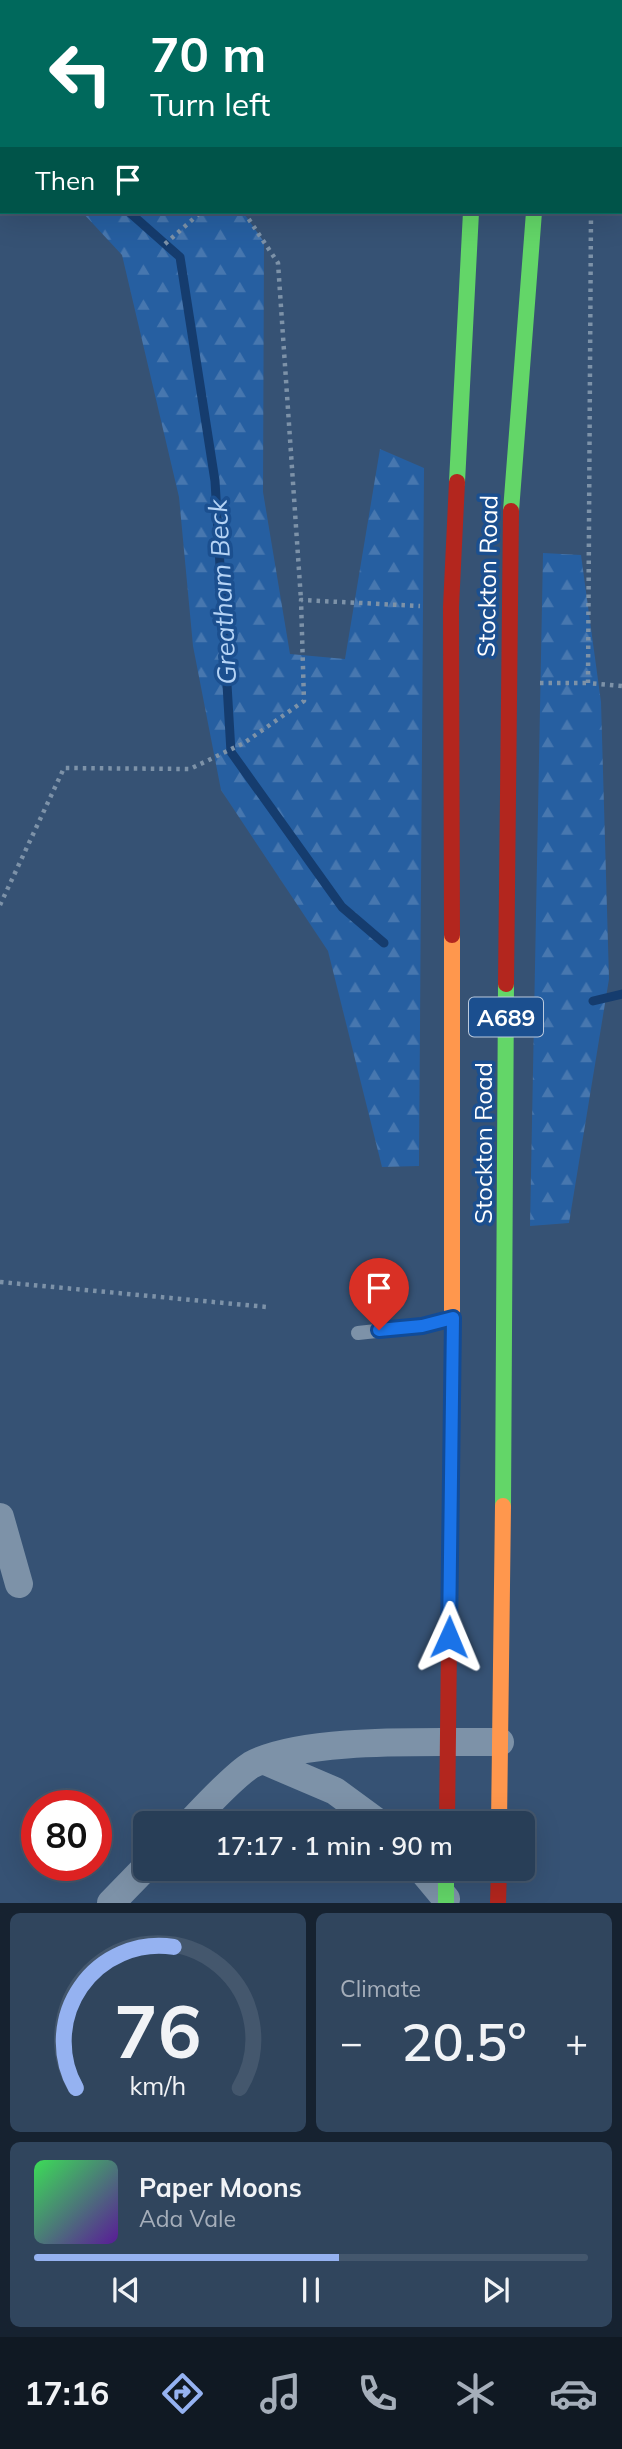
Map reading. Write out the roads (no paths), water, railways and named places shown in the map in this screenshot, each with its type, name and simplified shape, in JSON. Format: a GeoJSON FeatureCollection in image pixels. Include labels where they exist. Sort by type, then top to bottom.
{"type":"FeatureCollection","features":[{"type":"Feature","properties":{"kind":"highway","name":"Stockton Road"},"geometry":{"type":"LineString","coordinates":[[447,1811],[453,1318],[452,607],[471,214]]}},
{"type":"Feature","properties":{"kind":"highway","name":"Stockton Road"},"geometry":{"type":"LineString","coordinates":[[499,1811],[512,482],[534,214]]}},
{"type":"Feature","properties":{"kind":"highway"},"geometry":{"type":"LineString","coordinates":[[446,1881],[446,1901]]}},
{"type":"Feature","properties":{"kind":"highway"},"geometry":{"type":"LineString","coordinates":[[498,1903],[499,1881]]}},
{"type":"Feature","properties":{"kind":"street"},"geometry":{"type":"LineString","coordinates":[[0,1517],[19,1584]]}},
{"type":"Feature","properties":{"kind":"street"},"geometry":{"type":"LineString","coordinates":[[203,1811],[251,1765],[300,1751],[342,1745],[500,1742]]}},
{"type":"Feature","properties":{"kind":"street"},"geometry":{"type":"LineString","coordinates":[[265,1761],[335,1791],[362,1811]]}},
{"type":"Feature","properties":{"kind":"street"},"geometry":{"type":"LineString","coordinates":[[111,1903],[133,1880]]}},
{"type":"Feature","properties":{"kind":"street"},"geometry":{"type":"LineString","coordinates":[[430,1881],[446,1901]]}},
{"type":"Feature","properties":{"kind":"lane"},"geometry":{"type":"LineString","coordinates":[[358,1333],[422,1326],[453,1318]]}},
{"type":"Feature","properties":{"kind":"waterway","name":"Greatham Beck"},"geometry":{"type":"LineString","coordinates":[[131,214],[180,257],[215,481],[231,752],[342,907],[384,943]]}},
{"type":"Feature","properties":{"kind":"waterway","name":"Greatham Beck"},"geometry":{"type":"LineString","coordinates":[[593,1001],[622,994]]}}]}
